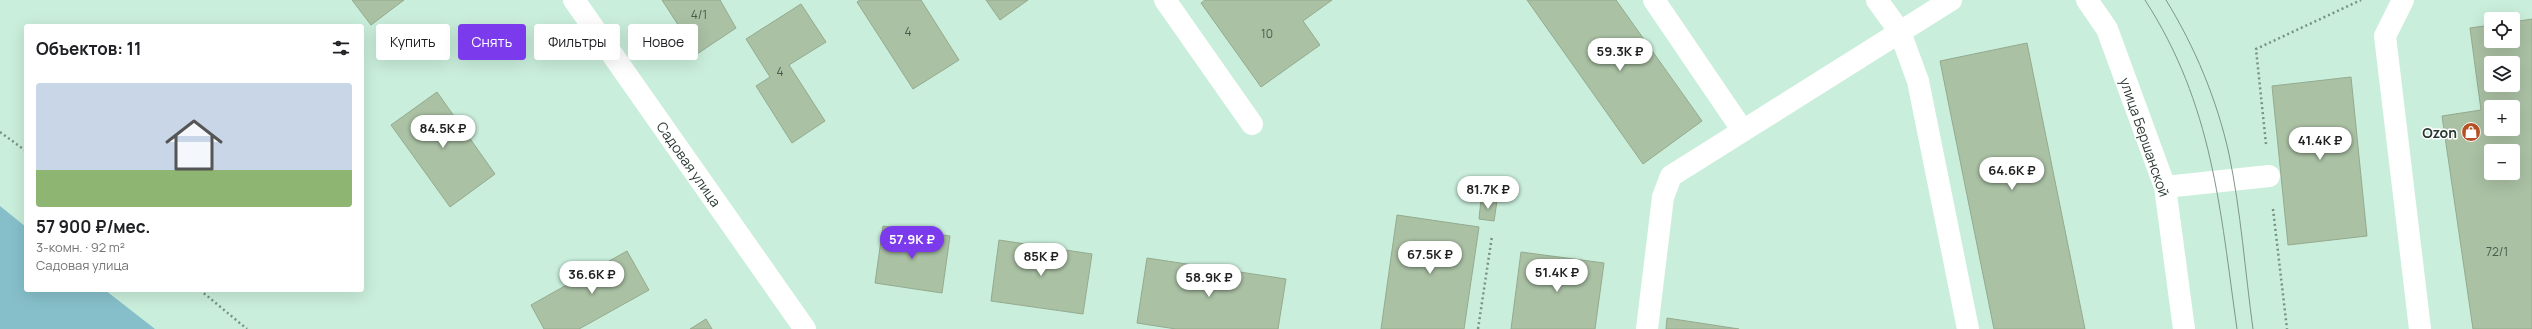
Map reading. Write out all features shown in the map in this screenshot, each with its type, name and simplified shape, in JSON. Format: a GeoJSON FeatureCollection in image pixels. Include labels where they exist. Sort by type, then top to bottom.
{"type":"FeatureCollection","features":[{"type":"Feature","properties":{"kind":"street","name":"Садовая улица"},"geometry":{"type":"LineString","coordinates":[[574,0],[805,329]]}},
{"type":"Feature","properties":{"kind":"street"},"geometry":{"type":"LineString","coordinates":[[1165,0],[1252,124]]}},
{"type":"Feature","properties":{"kind":"street"},"geometry":{"type":"LineString","coordinates":[[1654,0],[1743,131]]}},
{"type":"Feature","properties":{"kind":"street"},"geometry":{"type":"LineString","coordinates":[[1877,0],[1900,32],[1918,81],[1968,329]]}},
{"type":"Feature","properties":{"kind":"street"},"geometry":{"type":"LineString","coordinates":[[1647,329],[1663,197],[1671,176],[1951,0]]}},
{"type":"Feature","properties":{"kind":"street","name":"улица Бершанской"},"geometry":{"type":"LineString","coordinates":[[2087,0],[2107,29],[2165,187],[2184,329]]}},
{"type":"Feature","properties":{"kind":"street"},"geometry":{"type":"LineString","coordinates":[[2403,0],[2385,36],[2420,329]]}},
{"type":"Feature","properties":{"kind":"street"},"geometry":{"type":"LineString","coordinates":[[2165,187],[2269,176]]}},
{"type":"Feature","properties":{"kind":"path"},"geometry":{"type":"LineString","coordinates":[[2287,329],[2256,49],[2362,0]]}},
{"type":"Feature","properties":{"kind":"path"},"geometry":{"type":"LineString","coordinates":[[0,132],[24,150]]}},
{"type":"Feature","properties":{"kind":"path"},"geometry":{"type":"LineString","coordinates":[[1478,329],[1492,236]]}},
{"type":"Feature","properties":{"kind":"path"},"geometry":{"type":"LineString","coordinates":[[202,292],[246,329]]}},
{"type":"Feature","properties":{"kind":"water"},"geometry":{"type":"Polygon","coordinates":[[[0,206],[24,225],[24,292],[108,292],[155,329],[0,329],[0,206]]]}},
{"type":"Feature","properties":{"kind":"building"},"geometry":{"type":"Polygon","coordinates":[[[352,0],[404,0],[371,25],[352,0]]]}},
{"type":"Feature","properties":{"kind":"building"},"geometry":{"type":"Polygon","coordinates":[[[662,0],[720,0],[736,28],[698,53],[698,24],[678,24],[662,0]]]}},
{"type":"Feature","properties":{"kind":"building"},"geometry":{"type":"Polygon","coordinates":[[[860,0],[921,0],[959,60],[913,89],[857,2],[860,0]]]}},
{"type":"Feature","properties":{"kind":"building"},"geometry":{"type":"Polygon","coordinates":[[[986,0],[1028,0],[1000,20],[986,0]]]}},
{"type":"Feature","properties":{"kind":"building"},"geometry":{"type":"Polygon","coordinates":[[[1205,0],[1332,0],[1303,21],[1320,45],[1261,87],[1201,3],[1205,0]]]}},
{"type":"Feature","properties":{"kind":"building"},"geometry":{"type":"Polygon","coordinates":[[[1527,0],[1616,0],[1702,121],[1643,164],[1527,0]]]}},
{"type":"Feature","properties":{"kind":"building"},"geometry":{"type":"Polygon","coordinates":[[[801,4],[826,42],[789,65],[825,121],[792,143],[756,86],[770,77],[746,39],[801,4]]]}},
{"type":"Feature","properties":{"kind":"building"},"geometry":{"type":"Polygon","coordinates":[[[2532,19],[2532,329],[2473,329],[2442,116],[2481,110],[2470,28],[2484,26],[2484,48],[2520,48],[2520,21],[2532,19]]]}},
{"type":"Feature","properties":{"kind":"building"},"geometry":{"type":"Polygon","coordinates":[[[2027,43],[2085,329],[1994,329],[1940,61],[2027,43]]]}},
{"type":"Feature","properties":{"kind":"building"},"geometry":{"type":"Polygon","coordinates":[[[2351,77],[2367,236],[2288,245],[2272,86],[2351,77]]]}},
{"type":"Feature","properties":{"kind":"building"},"geometry":{"type":"Polygon","coordinates":[[[437,92],[495,174],[450,207],[391,125],[437,92]]]}},
{"type":"Feature","properties":{"kind":"building"},"geometry":{"type":"Polygon","coordinates":[[[1481,199],[1497,201],[1494,221],[1479,219],[1481,199]]]}},
{"type":"Feature","properties":{"kind":"building"},"geometry":{"type":"Polygon","coordinates":[[[1397,215],[1479,227],[1464,329],[1381,329],[1397,215]]]}},
{"type":"Feature","properties":{"kind":"building"},"geometry":{"type":"Polygon","coordinates":[[[883,226],[950,236],[942,293],[875,283],[883,226]]]}},
{"type":"Feature","properties":{"kind":"building"},"geometry":{"type":"Polygon","coordinates":[[[999,240],[1092,254],[1083,314],[991,301],[999,240]]]}},
{"type":"Feature","properties":{"kind":"building"},"geometry":{"type":"Polygon","coordinates":[[[627,251],[649,290],[579,329],[544,329],[531,305],[627,251]]]}},
{"type":"Feature","properties":{"kind":"building"},"geometry":{"type":"Polygon","coordinates":[[[1521,252],[1604,263],[1595,329],[1511,329],[1521,252]]]}},
{"type":"Feature","properties":{"kind":"building"},"geometry":{"type":"Polygon","coordinates":[[[1147,258],[1286,279],[1278,329],[1176,329],[1137,323],[1147,258]]]}},
{"type":"Feature","properties":{"kind":"building"},"geometry":{"type":"Polygon","coordinates":[[[1667,318],[1739,329],[1666,329],[1667,318]]]}},
{"type":"Feature","properties":{"kind":"building"},"geometry":{"type":"Polygon","coordinates":[[[706,319],[712,329],[690,329],[706,319]]]}},
{"type":"Feature","properties":{"kind":"tram line"},"geometry":{"type":"LineString","coordinates":[[2145,0],[2168,39],[2186,79],[2200,119],[2218,200],[2237,329]]}},
{"type":"Feature","properties":{"kind":"tram line"},"geometry":{"type":"LineString","coordinates":[[2166,0],[2196,55],[2224,134],[2237,198],[2253,329]]}},
{"type":"Feature","properties":{"kind":"place","name":"Ozon"},"geometry":{"type":"Point","coordinates":[2471,132]}}]}
